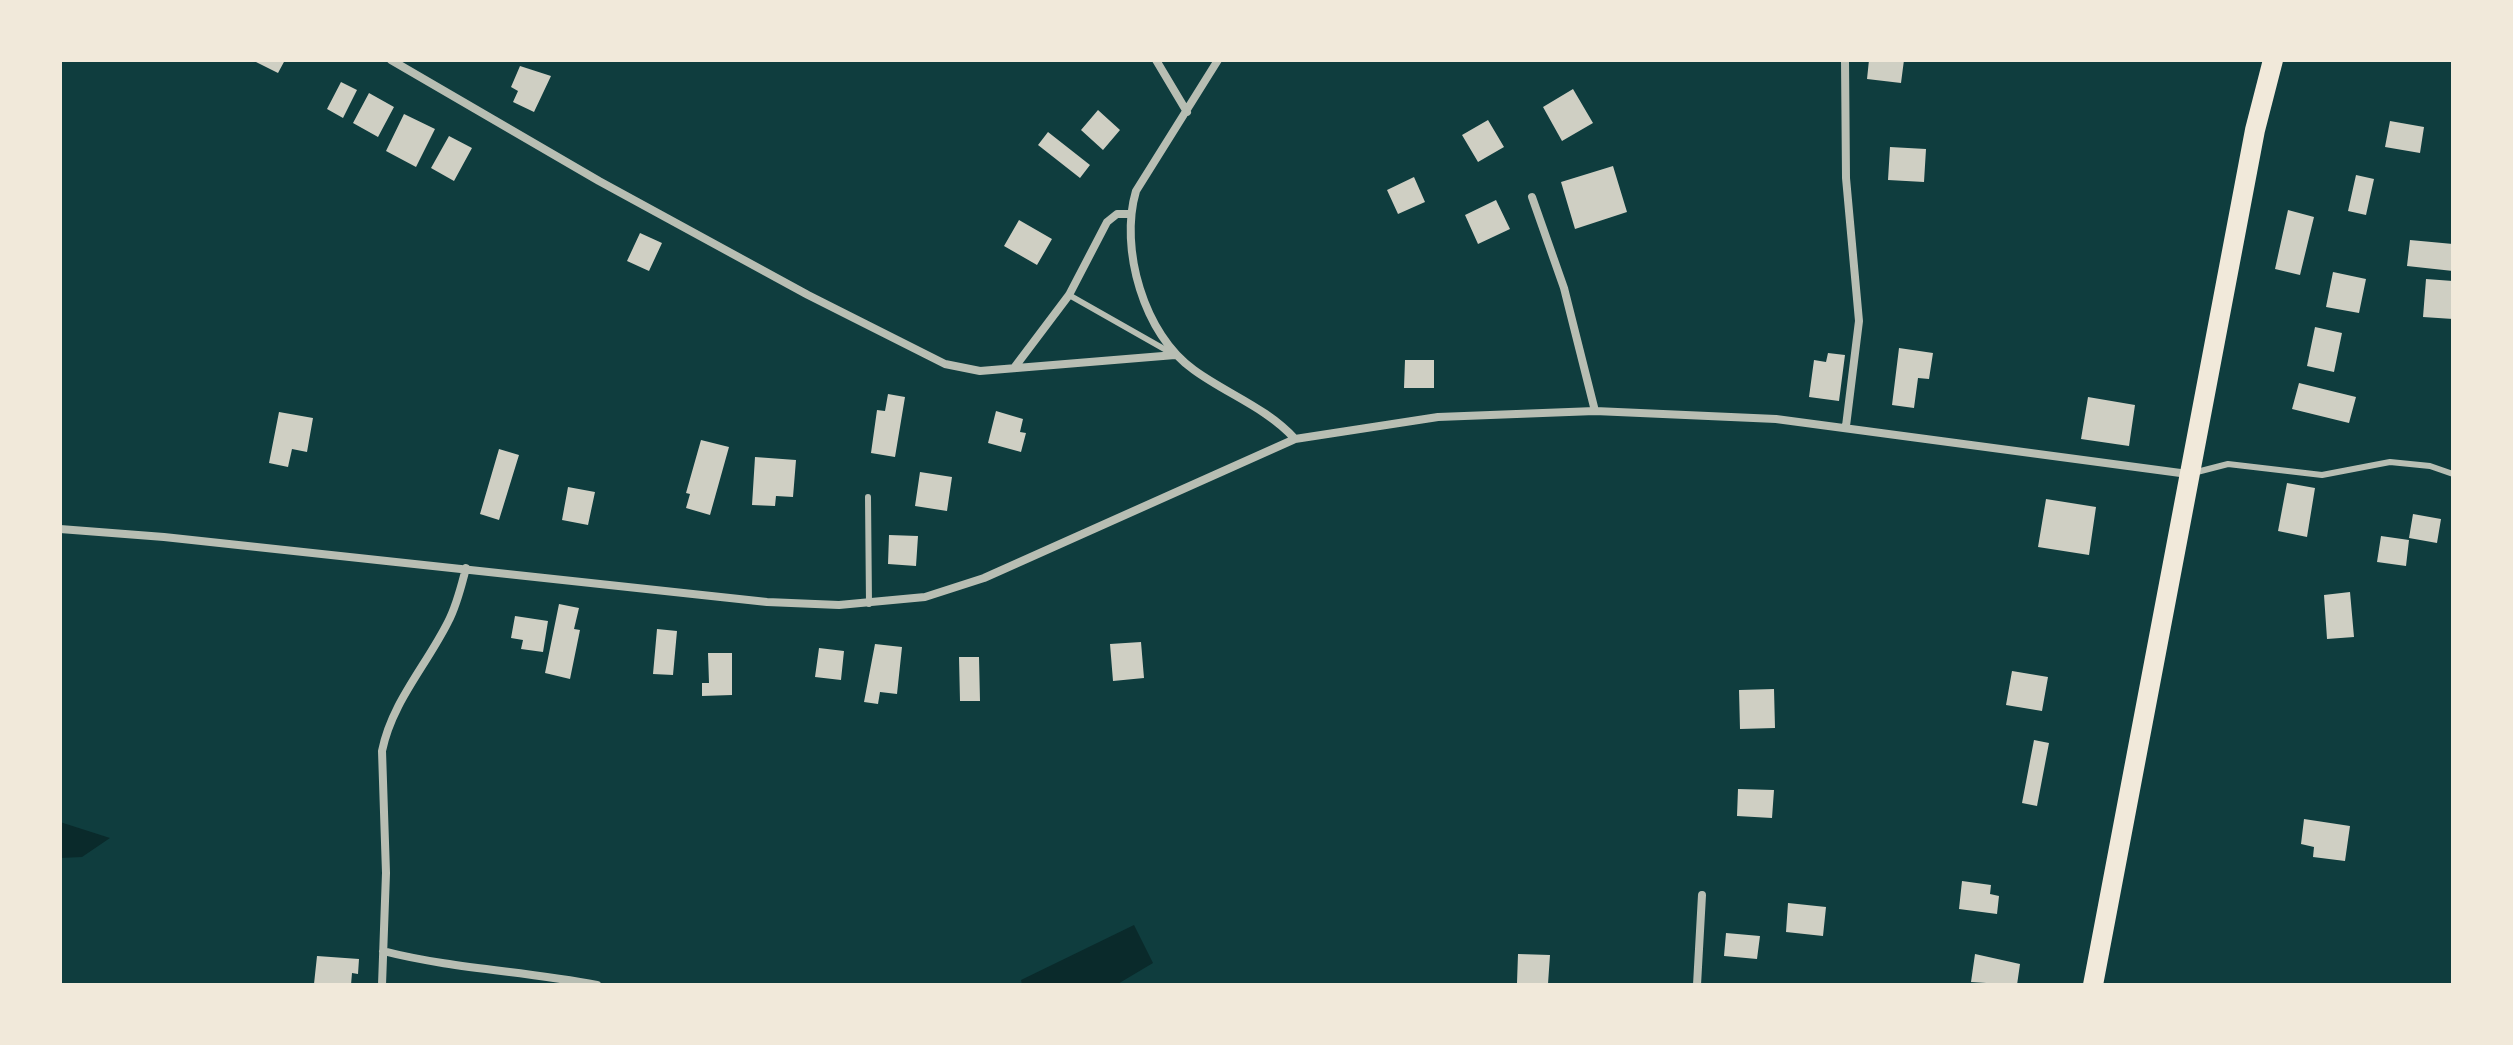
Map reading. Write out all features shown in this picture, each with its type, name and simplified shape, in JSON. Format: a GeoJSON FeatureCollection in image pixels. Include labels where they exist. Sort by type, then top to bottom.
{"type":"FeatureCollection","features":[{"type":"Feature","properties":{"kind":"highway"},"geometry":{"type":"LineString","coordinates":[[2093,985],[2255,130],[2273,60]]}},
{"type":"Feature","properties":{"kind":"street"},"geometry":{"type":"LineString","coordinates":[[391,60],[599,181],[922,354],[960,369],[1014,368],[1175,355]]}},
{"type":"Feature","properties":{"kind":"street"},"geometry":{"type":"LineString","coordinates":[[1156,60],[1187,112]]}},
{"type":"Feature","properties":{"kind":"street"},"geometry":{"type":"LineString","coordinates":[[1218,60],[1141,182],[1130,214],[1133,254],[1145,297],[1175,355],[1213,383],[1269,414],[1295,439]]}},
{"type":"Feature","properties":{"kind":"street"},"geometry":{"type":"LineString","coordinates":[[1845,60],[1846,178],[1859,321],[1846,426]]}},
{"type":"Feature","properties":{"kind":"street"},"geometry":{"type":"LineString","coordinates":[[1532,197],[1564,288],[1595,411]]}},
{"type":"Feature","properties":{"kind":"street"},"geometry":{"type":"LineString","coordinates":[[1014,368],[1069,295],[1107,222],[1117,214],[1130,214]]}},
{"type":"Feature","properties":{"kind":"street"},"geometry":{"type":"LineString","coordinates":[[60,529],[466,568],[767,602],[869,604],[925,597],[984,578],[1295,439],[1438,417],[1595,411],[1846,426],[2189,474]]}},
{"type":"Feature","properties":{"kind":"street"},"geometry":{"type":"LineString","coordinates":[[382,985],[386,873],[382,751],[394,711],[448,623],[466,568]]}},
{"type":"Feature","properties":{"kind":"street"},"geometry":{"type":"LineString","coordinates":[[1697,985],[1702,895]]}},
{"type":"Feature","properties":{"kind":"street"},"geometry":{"type":"LineString","coordinates":[[383,951],[455,968],[509,971],[597,985]]}},
{"type":"Feature","properties":{"kind":"lane"},"geometry":{"type":"LineString","coordinates":[[1069,295],[1175,355]]}},
{"type":"Feature","properties":{"kind":"lane"},"geometry":{"type":"LineString","coordinates":[[2189,474],[2228,464],[2322,475],[2390,462],[2430,466],[2453,474]]}},
{"type":"Feature","properties":{"kind":"lane"},"geometry":{"type":"LineString","coordinates":[[868,497],[869,604]]}},
{"type":"Feature","properties":{"kind":"water"},"geometry":{"type":"Polygon","coordinates":[[[60,822],[110,838],[82,857],[60,858],[60,822]]]}},
{"type":"Feature","properties":{"kind":"water"},"geometry":{"type":"Polygon","coordinates":[[[1134,925],[1153,963],[1116,985],[1022,985],[1021,980],[1134,925]]]}},
{"type":"Feature","properties":{"kind":"building"},"geometry":{"type":"Polygon","coordinates":[[[252,60],[285,60],[278,73],[252,60]]]}},
{"type":"Feature","properties":{"kind":"building"},"geometry":{"type":"Polygon","coordinates":[[[1869,60],[1904,60],[1901,83],[1867,79],[1869,60]]]}},
{"type":"Feature","properties":{"kind":"building"},"geometry":{"type":"Polygon","coordinates":[[[520,66],[551,76],[534,112],[513,102],[518,91],[511,87],[520,66]]]}},
{"type":"Feature","properties":{"kind":"building"},"geometry":{"type":"Polygon","coordinates":[[[341,82],[357,90],[343,118],[327,109],[341,82]]]}},
{"type":"Feature","properties":{"kind":"building"},"geometry":{"type":"Polygon","coordinates":[[[1573,89],[1593,123],[1562,141],[1543,107],[1573,89]]]}},
{"type":"Feature","properties":{"kind":"building"},"geometry":{"type":"Polygon","coordinates":[[[369,93],[394,107],[378,137],[353,123],[369,93]]]}},
{"type":"Feature","properties":{"kind":"building"},"geometry":{"type":"Polygon","coordinates":[[[1098,110],[1120,130],[1103,150],[1081,130],[1098,110]]]}},
{"type":"Feature","properties":{"kind":"building"},"geometry":{"type":"Polygon","coordinates":[[[404,114],[435,129],[416,167],[386,151],[404,114]]]}},
{"type":"Feature","properties":{"kind":"building"},"geometry":{"type":"Polygon","coordinates":[[[1488,120],[1504,147],[1478,162],[1462,135],[1488,120]]]}},
{"type":"Feature","properties":{"kind":"building"},"geometry":{"type":"Polygon","coordinates":[[[2390,121],[2424,127],[2420,153],[2385,147],[2390,121]]]}},
{"type":"Feature","properties":{"kind":"building"},"geometry":{"type":"Polygon","coordinates":[[[1048,132],[1090,165],[1080,178],[1038,145],[1048,132]]]}},
{"type":"Feature","properties":{"kind":"building"},"geometry":{"type":"Polygon","coordinates":[[[449,136],[472,148],[454,181],[431,168],[449,136]]]}},
{"type":"Feature","properties":{"kind":"building"},"geometry":{"type":"Polygon","coordinates":[[[1890,147],[1926,149],[1924,182],[1888,180],[1890,147]]]}},
{"type":"Feature","properties":{"kind":"building"},"geometry":{"type":"Polygon","coordinates":[[[1613,166],[1627,212],[1575,229],[1561,182],[1613,166]]]}},
{"type":"Feature","properties":{"kind":"building"},"geometry":{"type":"Polygon","coordinates":[[[2356,175],[2374,179],[2366,215],[2348,211],[2356,175]]]}},
{"type":"Feature","properties":{"kind":"building"},"geometry":{"type":"Polygon","coordinates":[[[1414,177],[1425,202],[1398,214],[1387,190],[1414,177]]]}},
{"type":"Feature","properties":{"kind":"building"},"geometry":{"type":"Polygon","coordinates":[[[1496,200],[1510,229],[1478,244],[1465,215],[1496,200]]]}},
{"type":"Feature","properties":{"kind":"building"},"geometry":{"type":"Polygon","coordinates":[[[2288,210],[2314,217],[2300,275],[2275,269],[2288,210]]]}},
{"type":"Feature","properties":{"kind":"building"},"geometry":{"type":"Polygon","coordinates":[[[1019,220],[1052,239],[1037,265],[1004,246],[1019,220]]]}},
{"type":"Feature","properties":{"kind":"building"},"geometry":{"type":"Polygon","coordinates":[[[640,233],[662,243],[649,271],[627,261],[640,233]]]}},
{"type":"Feature","properties":{"kind":"building"},"geometry":{"type":"Polygon","coordinates":[[[2410,240],[2453,244],[2453,271],[2407,266],[2410,240]]]}},
{"type":"Feature","properties":{"kind":"building"},"geometry":{"type":"Polygon","coordinates":[[[2333,272],[2366,279],[2359,313],[2326,307],[2333,272]]]}},
{"type":"Feature","properties":{"kind":"building"},"geometry":{"type":"Polygon","coordinates":[[[2426,279],[2453,281],[2453,319],[2423,317],[2426,279]]]}},
{"type":"Feature","properties":{"kind":"building"},"geometry":{"type":"Polygon","coordinates":[[[2315,327],[2342,333],[2334,372],[2307,366],[2315,327]]]}},
{"type":"Feature","properties":{"kind":"building"},"geometry":{"type":"Polygon","coordinates":[[[1899,348],[1933,353],[1929,379],[1918,378],[1914,408],[1892,405],[1899,348]]]}},
{"type":"Feature","properties":{"kind":"building"},"geometry":{"type":"Polygon","coordinates":[[[1828,353],[1845,355],[1839,401],[1809,397],[1814,360],[1826,362],[1828,353]]]}},
{"type":"Feature","properties":{"kind":"building"},"geometry":{"type":"Polygon","coordinates":[[[1405,360],[1434,360],[1434,388],[1404,388],[1405,360]]]}},
{"type":"Feature","properties":{"kind":"building"},"geometry":{"type":"Polygon","coordinates":[[[2299,383],[2356,397],[2349,423],[2292,409],[2299,383]]]}},
{"type":"Feature","properties":{"kind":"building"},"geometry":{"type":"Polygon","coordinates":[[[888,394],[905,397],[895,457],[871,453],[877,410],[885,411],[888,394]]]}},
{"type":"Feature","properties":{"kind":"building"},"geometry":{"type":"Polygon","coordinates":[[[2088,397],[2135,405],[2129,446],[2081,439],[2088,397]]]}},
{"type":"Feature","properties":{"kind":"building"},"geometry":{"type":"Polygon","coordinates":[[[996,411],[1023,419],[1020,432],[1026,433],[1021,452],[988,443],[996,411]]]}},
{"type":"Feature","properties":{"kind":"building"},"geometry":{"type":"Polygon","coordinates":[[[279,412],[313,418],[307,452],[292,449],[288,467],[269,463],[279,412]]]}},
{"type":"Feature","properties":{"kind":"building"},"geometry":{"type":"Polygon","coordinates":[[[701,440],[729,447],[710,515],[686,508],[690,494],[686,493],[701,440]]]}},
{"type":"Feature","properties":{"kind":"building"},"geometry":{"type":"Polygon","coordinates":[[[499,449],[519,455],[499,520],[480,514],[499,449]]]}},
{"type":"Feature","properties":{"kind":"building"},"geometry":{"type":"Polygon","coordinates":[[[755,457],[796,460],[793,497],[776,496],[775,506],[752,505],[755,457]]]}},
{"type":"Feature","properties":{"kind":"building"},"geometry":{"type":"Polygon","coordinates":[[[920,472],[952,477],[947,511],[915,506],[920,472]]]}},
{"type":"Feature","properties":{"kind":"building"},"geometry":{"type":"Polygon","coordinates":[[[2287,483],[2315,488],[2307,537],[2278,531],[2287,483]]]}},
{"type":"Feature","properties":{"kind":"building"},"geometry":{"type":"Polygon","coordinates":[[[568,487],[595,492],[588,525],[562,520],[568,487]]]}},
{"type":"Feature","properties":{"kind":"building"},"geometry":{"type":"Polygon","coordinates":[[[2046,499],[2096,507],[2089,555],[2038,547],[2046,499]]]}},
{"type":"Feature","properties":{"kind":"building"},"geometry":{"type":"Polygon","coordinates":[[[2413,514],[2441,519],[2437,543],[2409,538],[2413,514]]]}},
{"type":"Feature","properties":{"kind":"building"},"geometry":{"type":"Polygon","coordinates":[[[889,535],[918,536],[916,566],[888,564],[889,535]]]}},
{"type":"Feature","properties":{"kind":"building"},"geometry":{"type":"Polygon","coordinates":[[[2381,536],[2409,540],[2406,566],[2377,562],[2381,536]]]}},
{"type":"Feature","properties":{"kind":"building"},"geometry":{"type":"Polygon","coordinates":[[[2350,592],[2354,637],[2327,639],[2324,595],[2350,592]]]}},
{"type":"Feature","properties":{"kind":"building"},"geometry":{"type":"Polygon","coordinates":[[[559,604],[579,608],[574,629],[580,630],[570,679],[545,673],[559,604]]]}},
{"type":"Feature","properties":{"kind":"building"},"geometry":{"type":"Polygon","coordinates":[[[515,616],[548,621],[543,652],[521,649],[523,640],[511,638],[515,616]]]}},
{"type":"Feature","properties":{"kind":"building"},"geometry":{"type":"Polygon","coordinates":[[[657,629],[677,631],[673,675],[653,674],[657,629]]]}},
{"type":"Feature","properties":{"kind":"building"},"geometry":{"type":"Polygon","coordinates":[[[1141,642],[1144,678],[1113,681],[1110,644],[1141,642]]]}},
{"type":"Feature","properties":{"kind":"building"},"geometry":{"type":"Polygon","coordinates":[[[875,644],[902,647],[897,694],[880,692],[878,704],[864,702],[875,644]]]}},
{"type":"Feature","properties":{"kind":"building"},"geometry":{"type":"Polygon","coordinates":[[[819,648],[844,651],[841,680],[815,677],[819,648]]]}},
{"type":"Feature","properties":{"kind":"building"},"geometry":{"type":"Polygon","coordinates":[[[708,653],[732,653],[732,695],[702,696],[702,683],[709,683],[708,653]]]}},
{"type":"Feature","properties":{"kind":"building"},"geometry":{"type":"Polygon","coordinates":[[[959,657],[979,657],[980,701],[960,701],[959,657]]]}},
{"type":"Feature","properties":{"kind":"building"},"geometry":{"type":"Polygon","coordinates":[[[2012,671],[2048,677],[2042,711],[2006,705],[2012,671]]]}},
{"type":"Feature","properties":{"kind":"building"},"geometry":{"type":"Polygon","coordinates":[[[1774,689],[1775,728],[1740,729],[1739,690],[1774,689]]]}},
{"type":"Feature","properties":{"kind":"building"},"geometry":{"type":"Polygon","coordinates":[[[2034,740],[2049,743],[2037,806],[2022,803],[2034,740]]]}},
{"type":"Feature","properties":{"kind":"building"},"geometry":{"type":"Polygon","coordinates":[[[1738,789],[1774,790],[1772,818],[1737,816],[1738,789]]]}},
{"type":"Feature","properties":{"kind":"building"},"geometry":{"type":"Polygon","coordinates":[[[2304,819],[2350,826],[2345,861],[2313,857],[2314,847],[2301,844],[2304,819]]]}},
{"type":"Feature","properties":{"kind":"building"},"geometry":{"type":"Polygon","coordinates":[[[1962,881],[1991,885],[1990,894],[1999,896],[1997,914],[1959,909],[1962,881]]]}},
{"type":"Feature","properties":{"kind":"building"},"geometry":{"type":"Polygon","coordinates":[[[1788,903],[1826,907],[1823,936],[1786,932],[1788,903]]]}},
{"type":"Feature","properties":{"kind":"building"},"geometry":{"type":"Polygon","coordinates":[[[1726,933],[1760,936],[1757,959],[1724,956],[1726,933]]]}},
{"type":"Feature","properties":{"kind":"building"},"geometry":{"type":"Polygon","coordinates":[[[1518,954],[1550,955],[1548,984],[1517,983],[1518,954]]]}},
{"type":"Feature","properties":{"kind":"building"},"geometry":{"type":"Polygon","coordinates":[[[1975,954],[2020,964],[2017,985],[1971,982],[1975,954]]]}},
{"type":"Feature","properties":{"kind":"building"},"geometry":{"type":"Polygon","coordinates":[[[317,956],[359,959],[358,974],[352,973],[351,985],[314,984],[317,956]]]}}]}
